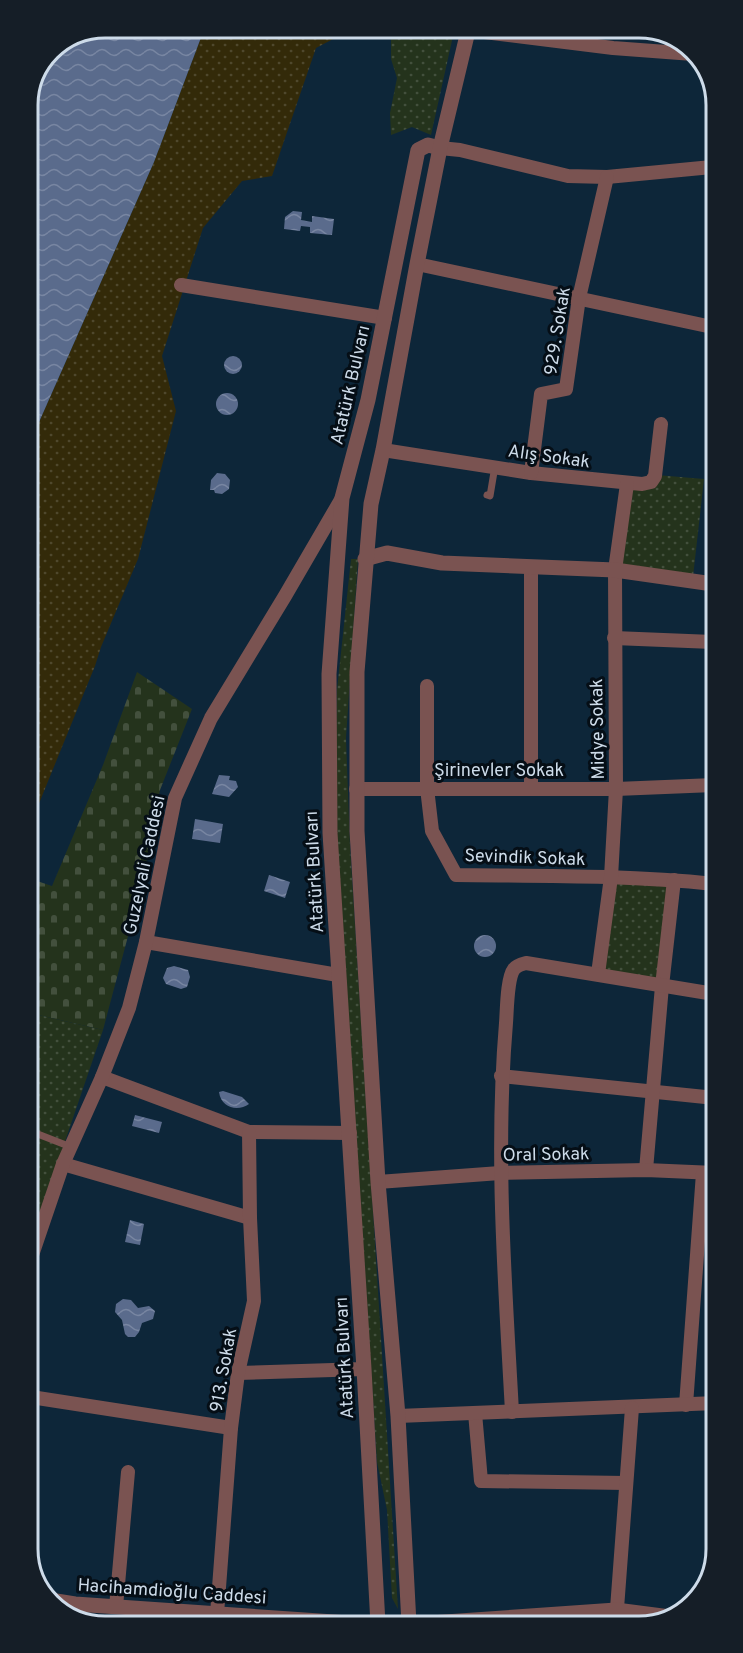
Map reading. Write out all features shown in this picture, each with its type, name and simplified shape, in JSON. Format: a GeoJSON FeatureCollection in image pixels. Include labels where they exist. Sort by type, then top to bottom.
{"type":"FeatureCollection","features":[{"type":"Feature","properties":{"kind":"street"},"geometry":{"type":"LineString","coordinates":[[409,1616],[398,1416],[378,1182],[356,789],[357,672],[371,504],[440,148],[467,38]]}},
{"type":"Feature","properties":{"kind":"street"},"geometry":{"type":"LineString","coordinates":[[537,38],[613,48],[681,53]]}},
{"type":"Feature","properties":{"kind":"street","name":"Atatürk Bulvarı"},"geometry":{"type":"LineString","coordinates":[[378,1616],[330,833],[329,674],[342,498],[368,400],[418,150],[428,145],[440,148]]}},
{"type":"Feature","properties":{"kind":"street"},"geometry":{"type":"LineString","coordinates":[[440,148],[460,150],[568,176],[607,177],[705,168]]}},
{"type":"Feature","properties":{"kind":"street","name":"929. Sokak"},"geometry":{"type":"LineString","coordinates":[[531,474],[541,394],[566,389],[579,298],[607,177]]}},
{"type":"Feature","properties":{"kind":"street"},"geometry":{"type":"LineString","coordinates":[[417,264],[705,325]]}},
{"type":"Feature","properties":{"kind":"street"},"geometry":{"type":"LineString","coordinates":[[181,285],[385,318]]}},
{"type":"Feature","properties":{"kind":"street","name":"Alış Sokak"},"geometry":{"type":"LineString","coordinates":[[383,450],[495,466],[531,474],[648,484],[654,478],[661,424]]}},
{"type":"Feature","properties":{"kind":"street","name":"Midye Sokak"},"geometry":{"type":"LineString","coordinates":[[598,974],[611,877],[616,789],[615,570],[627,484]]}},
{"type":"Feature","properties":{"kind":"street"},"geometry":{"type":"LineString","coordinates":[[342,498],[345,493],[356,492],[371,504]]}},
{"type":"Feature","properties":{"kind":"street","name":"Guzelyali Caddesi"},"geometry":{"type":"LineString","coordinates":[[38,1237],[63,1164],[102,1077],[129,1008],[146,942],[175,798],[211,717],[342,498]]}},
{"type":"Feature","properties":{"kind":"street"},"geometry":{"type":"LineString","coordinates":[[341,532],[354,536],[367,533]]}},
{"type":"Feature","properties":{"kind":"street"},"geometry":{"type":"LineString","coordinates":[[367,533],[387,553]]}},
{"type":"Feature","properties":{"kind":"street"},"geometry":{"type":"LineString","coordinates":[[365,559],[387,553],[442,563],[615,570],[705,583]]}},
{"type":"Feature","properties":{"kind":"street"},"geometry":{"type":"LineString","coordinates":[[531,567],[531,788]]}},
{"type":"Feature","properties":{"kind":"street"},"geometry":{"type":"LineString","coordinates":[[614,638],[705,642]]}},
{"type":"Feature","properties":{"kind":"street","name":"Sevindik Sokak"},"geometry":{"type":"LineString","coordinates":[[427,686],[426,788],[432,831],[456,874],[611,877],[705,883]]}},
{"type":"Feature","properties":{"kind":"street","name":"Şirinevler Sokak"},"geometry":{"type":"LineString","coordinates":[[356,789],[616,789],[705,785]]}},
{"type":"Feature","properties":{"kind":"street"},"geometry":{"type":"LineString","coordinates":[[646,1170],[674,880]]}},
{"type":"Feature","properties":{"kind":"street"},"geometry":{"type":"LineString","coordinates":[[146,942],[338,975]]}},
{"type":"Feature","properties":{"kind":"street"},"geometry":{"type":"LineString","coordinates":[[512,1412],[500,1173],[501,1076],[508,998],[513,970],[526,963],[705,993]]}},
{"type":"Feature","properties":{"kind":"street"},"geometry":{"type":"LineString","coordinates":[[501,1076],[705,1097]]}},
{"type":"Feature","properties":{"kind":"street"},"geometry":{"type":"LineString","coordinates":[[102,1077],[249,1132],[350,1134]]}},
{"type":"Feature","properties":{"kind":"street","name":"913. Sokak"},"geometry":{"type":"LineString","coordinates":[[217,1614],[231,1428],[238,1373],[254,1301],[249,1132]]}},
{"type":"Feature","properties":{"kind":"street"},"geometry":{"type":"LineString","coordinates":[[63,1164],[250,1218]]}},
{"type":"Feature","properties":{"kind":"street","name":"Oral Sokak"},"geometry":{"type":"LineString","coordinates":[[378,1182],[500,1173],[646,1170],[705,1173]]}},
{"type":"Feature","properties":{"kind":"street"},"geometry":{"type":"LineString","coordinates":[[686,1405],[705,1213]]}},
{"type":"Feature","properties":{"kind":"street"},"geometry":{"type":"LineString","coordinates":[[238,1373],[364,1369]]}},
{"type":"Feature","properties":{"kind":"street"},"geometry":{"type":"LineString","coordinates":[[38,1398],[231,1428]]}},
{"type":"Feature","properties":{"kind":"street"},"geometry":{"type":"LineString","coordinates":[[398,1416],[705,1404]]}},
{"type":"Feature","properties":{"kind":"street"},"geometry":{"type":"LineString","coordinates":[[616,1616],[632,1408]]}},
{"type":"Feature","properties":{"kind":"street"},"geometry":{"type":"LineString","coordinates":[[474,1413],[480,1481],[626,1483]]}},
{"type":"Feature","properties":{"kind":"street"},"geometry":{"type":"LineString","coordinates":[[116,1607],[128,1472]]}},
{"type":"Feature","properties":{"kind":"street","name":"Hacihamdioğlu Caddesi"},"geometry":{"type":"LineString","coordinates":[[77,1610],[116,1607],[235,1615]]}},
{"type":"Feature","properties":{"kind":"lane"},"geometry":{"type":"LineString","coordinates":[[487,495],[490,496],[495,466]]}},
{"type":"Feature","properties":{"kind":"lane"},"geometry":{"type":"LineString","coordinates":[[38,1134],[71,1147]]}},
{"type":"Feature","properties":{"kind":"sand"},"geometry":{"type":"Polygon","coordinates":[[[201,38],[335,38],[316,48],[272,176],[242,181],[203,228],[162,356],[176,411],[138,559],[38,806],[38,424],[154,162],[201,38]]]}},
{"type":"Feature","properties":{"kind":"green space"},"geometry":{"type":"Polygon","coordinates":[[[391,38],[453,38],[431,135],[412,127],[391,135],[390,113],[397,78],[391,59],[391,38]]]}},
{"type":"Feature","properties":{"kind":"green space"},"geometry":{"type":"Polygon","coordinates":[[[657,475],[704,479],[693,577],[619,567],[629,486],[657,475]]]}},
{"type":"Feature","properties":{"kind":"green space"},"geometry":{"type":"Polygon","coordinates":[[[351,559],[358,559],[346,738],[350,846],[398,1609],[392,1598],[387,1510],[377,1462],[335,813],[337,690],[351,559]]]}},
{"type":"Feature","properties":{"kind":"green space"},"geometry":{"type":"Polygon","coordinates":[[[137,672],[192,709],[160,790],[143,880],[103,1030],[38,1015],[38,881],[52,886],[103,765],[137,672]]]}},
{"type":"Feature","properties":{"kind":"green space"},"geometry":{"type":"Polygon","coordinates":[[[614,881],[670,883],[658,982],[602,972],[614,881]]]}},
{"type":"Feature","properties":{"kind":"green space"},"geometry":{"type":"Polygon","coordinates":[[[38,1015],[103,1030],[38,1221],[38,1015]]]}},
{"type":"Feature","properties":{"kind":"water"},"geometry":{"type":"Polygon","coordinates":[[[201,38],[154,162],[38,424],[38,100],[44,75],[60,54],[71,46],[91,39],[201,38]]]}},
{"type":"Feature","properties":{"kind":"water"},"geometry":{"type":"Polygon","coordinates":[[[293,211],[302,212],[301,220],[312,222],[312,216],[334,219],[332,235],[310,233],[310,227],[301,226],[300,231],[284,229],[285,217],[293,211]]]}},
{"type":"Feature","properties":{"kind":"water"},"geometry":{"type":"Polygon","coordinates":[[[233,356],[239,359],[242,365],[239,371],[233,374],[227,371],[224,365],[227,359],[233,356]]]}},
{"type":"Feature","properties":{"kind":"water"},"geometry":{"type":"Polygon","coordinates":[[[227,393],[235,396],[238,404],[235,412],[227,415],[219,412],[216,404],[219,396],[227,393]]]}},
{"type":"Feature","properties":{"kind":"water"},"geometry":{"type":"Polygon","coordinates":[[[217,473],[225,474],[230,480],[229,489],[222,494],[210,490],[211,480],[217,473]]]}},
{"type":"Feature","properties":{"kind":"water"},"geometry":{"type":"Polygon","coordinates":[[[219,775],[230,776],[229,780],[236,781],[238,787],[229,797],[212,794],[219,775]]]}},
{"type":"Feature","properties":{"kind":"water"},"geometry":{"type":"Polygon","coordinates":[[[195,819],[223,824],[220,843],[192,839],[195,819]]]}},
{"type":"Feature","properties":{"kind":"water"},"geometry":{"type":"Polygon","coordinates":[[[269,875],[290,882],[285,898],[264,891],[269,875]]]}},
{"type":"Feature","properties":{"kind":"water"},"geometry":{"type":"Polygon","coordinates":[[[485,935],[493,938],[496,946],[493,954],[485,957],[477,954],[474,946],[477,938],[485,935]]]}},
{"type":"Feature","properties":{"kind":"water"},"geometry":{"type":"Polygon","coordinates":[[[174,966],[188,970],[190,977],[187,987],[181,989],[166,984],[163,978],[167,968],[174,966]]]}},
{"type":"Feature","properties":{"kind":"water"},"geometry":{"type":"Polygon","coordinates":[[[223,1091],[242,1097],[249,1104],[240,1108],[226,1105],[220,1097],[219,1092],[223,1091]]]}},
{"type":"Feature","properties":{"kind":"water"},"geometry":{"type":"Polygon","coordinates":[[[135,1115],[162,1122],[159,1133],[132,1126],[135,1115]]]}},
{"type":"Feature","properties":{"kind":"water"},"geometry":{"type":"Polygon","coordinates":[[[130,1220],[144,1224],[140,1245],[125,1242],[130,1220]]]}},
{"type":"Feature","properties":{"kind":"water"},"geometry":{"type":"Polygon","coordinates":[[[123,1299],[131,1300],[138,1308],[149,1306],[155,1311],[153,1319],[142,1323],[135,1337],[128,1337],[125,1334],[122,1320],[115,1312],[116,1304],[123,1299]]]}}]}
